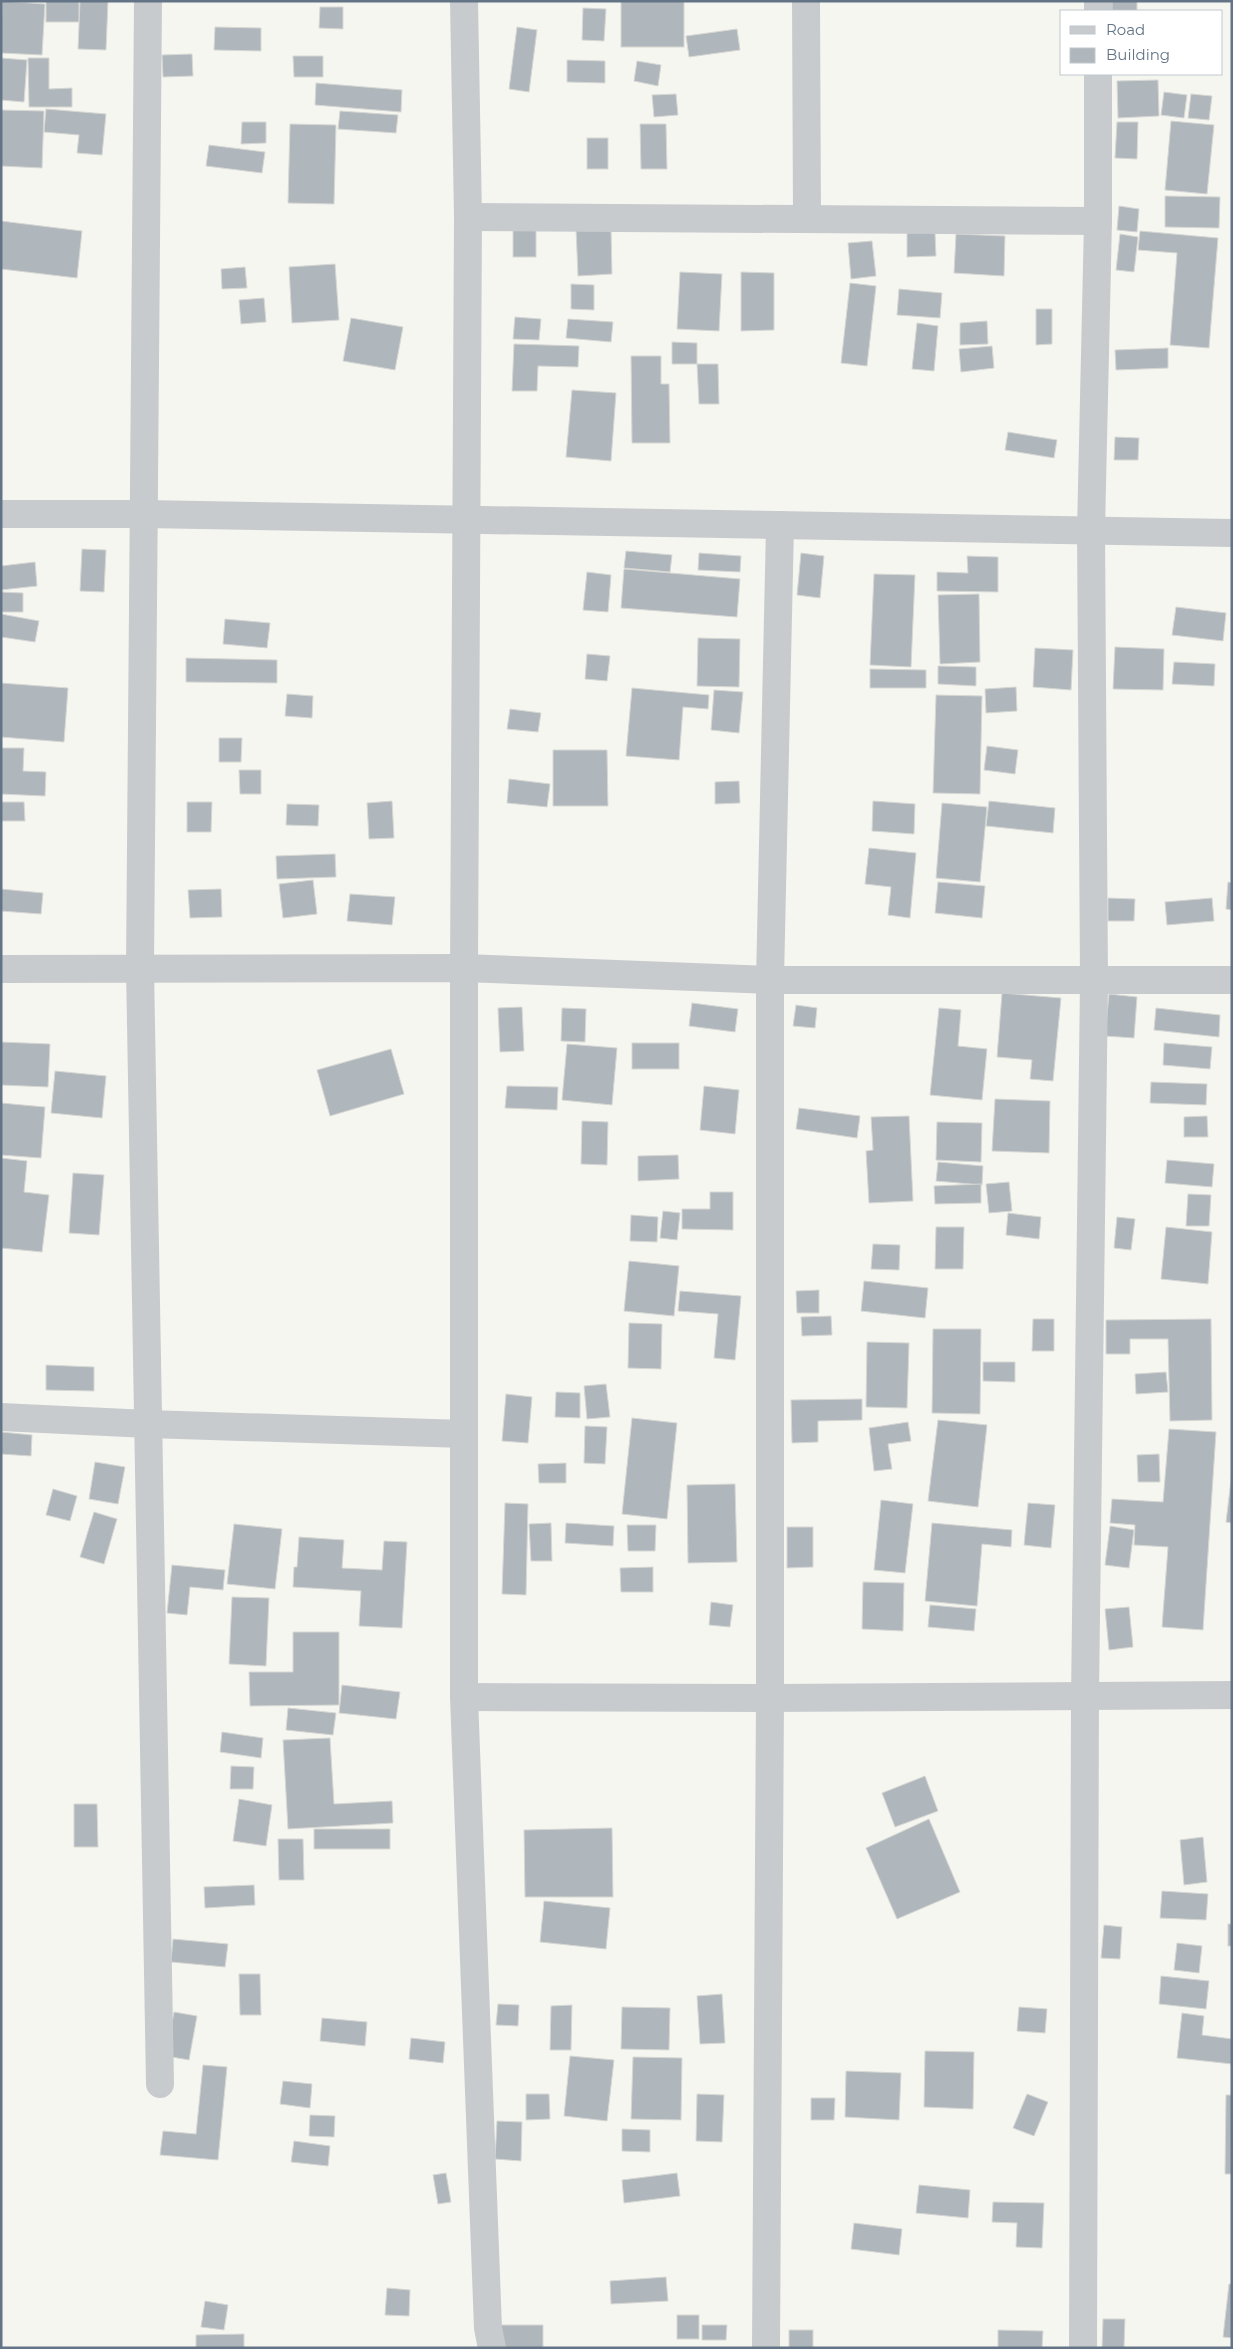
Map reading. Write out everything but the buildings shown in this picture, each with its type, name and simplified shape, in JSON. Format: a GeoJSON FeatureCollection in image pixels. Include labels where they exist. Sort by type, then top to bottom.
{"type":"FeatureCollection","features":[{"type":"Feature","properties":{"kind":"street"},"geometry":{"type":"LineString","coordinates":[[148,1],[140,968],[160,2084]]}},
{"type":"Feature","properties":{"kind":"street"},"geometry":{"type":"LineString","coordinates":[[464,1],[468,217],[464,968],[464,1697],[488,2328],[492,2348]]}},
{"type":"Feature","properties":{"kind":"street"},"geometry":{"type":"LineString","coordinates":[[806,1],[806,219]]}},
{"type":"Feature","properties":{"kind":"street"},"geometry":{"type":"LineString","coordinates":[[1082,2348],[1085,1697],[1094,980],[1091,530],[1098,220],[1098,75]]}},
{"type":"Feature","properties":{"kind":"street"},"geometry":{"type":"LineString","coordinates":[[468,217],[1098,220]]}},
{"type":"Feature","properties":{"kind":"street"},"geometry":{"type":"LineString","coordinates":[[1,514],[144,514],[1232,533]]}},
{"type":"Feature","properties":{"kind":"street"},"geometry":{"type":"LineString","coordinates":[[766,2348],[770,1698],[770,980],[780,525]]}},
{"type":"Feature","properties":{"kind":"street"},"geometry":{"type":"LineString","coordinates":[[1,969],[464,968],[770,980],[1232,980]]}},
{"type":"Feature","properties":{"kind":"street"},"geometry":{"type":"LineString","coordinates":[[1,1416],[148,1424],[464,1434]]}},
{"type":"Feature","properties":{"kind":"street"},"geometry":{"type":"LineString","coordinates":[[464,1697],[770,1698],[1232,1695]]}}]}
